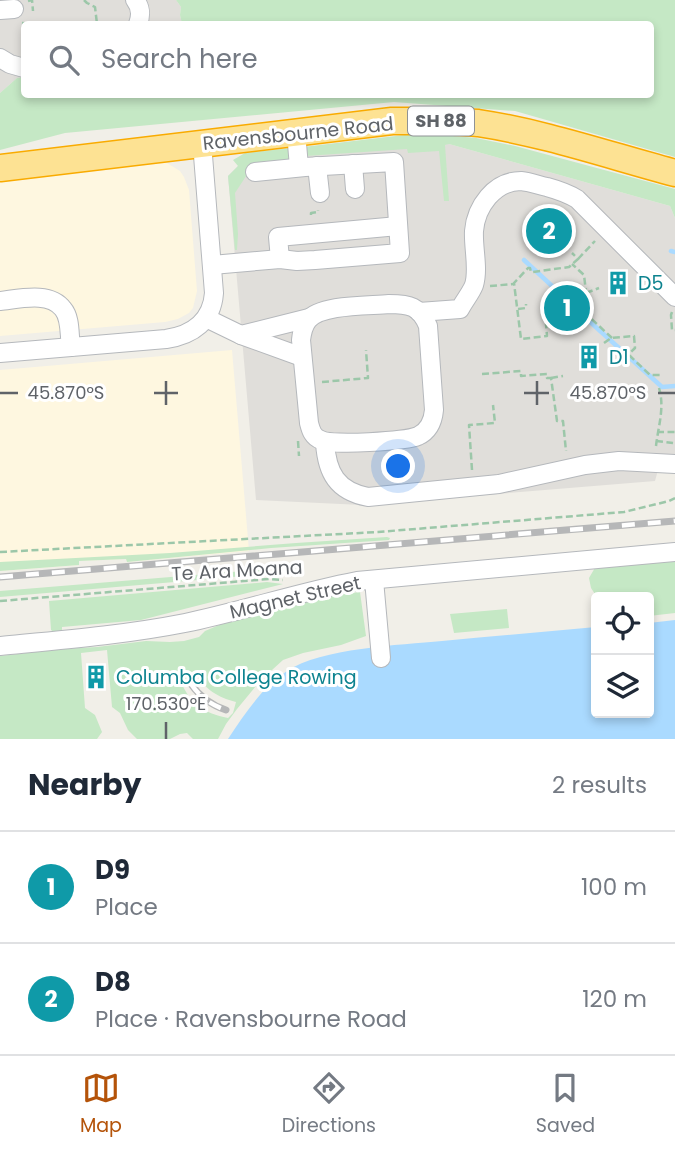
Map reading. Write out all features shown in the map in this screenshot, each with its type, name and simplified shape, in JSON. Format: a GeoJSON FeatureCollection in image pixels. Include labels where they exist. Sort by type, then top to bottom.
{"type":"FeatureCollection","features":[{"type":"Feature","properties":{"kind":"highway","name":"Ravensbourne Road"},"geometry":{"type":"LineString","coordinates":[[0,168],[392,121],[439,121],[477,123],[553,140],[675,173]]}},
{"type":"Feature","properties":{"kind":"street"},"geometry":{"type":"LineString","coordinates":[[135,0],[138,2],[141,16],[139,21]]}},
{"type":"Feature","properties":{"kind":"street"},"geometry":{"type":"LineString","coordinates":[[0,58],[21,67]]}},
{"type":"Feature","properties":{"kind":"street"},"geometry":{"type":"LineString","coordinates":[[296,132],[312,181]]}},
{"type":"Feature","properties":{"kind":"street"},"geometry":{"type":"LineString","coordinates":[[0,353],[178,337],[201,325],[213,301],[202,143]]}},
{"type":"Feature","properties":{"kind":"street"},"geometry":{"type":"LineString","coordinates":[[212,265],[280,253],[315,260],[400,253],[394,162],[353,164],[312,181],[255,172]]}},
{"type":"Feature","properties":{"kind":"street"},"geometry":{"type":"LineString","coordinates":[[353,164],[355,189]]}},
{"type":"Feature","properties":{"kind":"street"},"geometry":{"type":"LineString","coordinates":[[419,312],[460,309],[474,285],[474,234],[478,213],[489,195],[497,188],[519,181],[567,193],[577,199],[675,297]]}},
{"type":"Feature","properties":{"kind":"street"},"geometry":{"type":"LineString","coordinates":[[280,253],[278,237],[398,226]]}},
{"type":"Feature","properties":{"kind":"street"},"geometry":{"type":"LineString","coordinates":[[0,301],[37,298],[53,301],[64,309],[71,346]]}},
{"type":"Feature","properties":{"kind":"street"},"geometry":{"type":"LineString","coordinates":[[242,335],[309,318],[320,311],[389,304],[403,304],[415,308],[424,316],[428,326],[434,410],[433,419],[427,429],[418,436],[405,439],[326,443],[317,439],[312,432],[302,357],[303,328],[309,318]]}},
{"type":"Feature","properties":{"kind":"street"},"geometry":{"type":"LineString","coordinates":[[206,318],[242,335],[302,357]]}},
{"type":"Feature","properties":{"kind":"street"},"geometry":{"type":"LineString","coordinates":[[326,443],[326,458],[341,486],[354,494],[368,497],[499,484],[567,468],[619,461],[675,464]]}},
{"type":"Feature","properties":{"kind":"street","name":"Magnet Street"},"geometry":{"type":"LineString","coordinates":[[0,646],[145,631],[326,587],[374,580],[675,552]]}},
{"type":"Feature","properties":{"kind":"street"},"geometry":{"type":"LineString","coordinates":[[374,580],[380,658]]}},
{"type":"Feature","properties":{"kind":"path"},"geometry":{"type":"LineString","coordinates":[[84,0],[95,6],[97,21]]}},
{"type":"Feature","properties":{"kind":"path"},"geometry":{"type":"LineString","coordinates":[[22,5],[33,11]]}},
{"type":"Feature","properties":{"kind":"path"},"geometry":{"type":"LineString","coordinates":[[311,215],[318,212],[312,181]]}},
{"type":"Feature","properties":{"kind":"path"},"geometry":{"type":"LineString","coordinates":[[572,264],[584,275],[588,309],[571,321],[546,324],[547,336],[522,339],[512,284],[527,268],[533,272],[569,267],[572,264],[578,259],[607,229]]}},
{"type":"Feature","properties":{"kind":"path"},"geometry":{"type":"LineString","coordinates":[[572,253],[578,259]]}},
{"type":"Feature","properties":{"kind":"path"},"geometry":{"type":"LineString","coordinates":[[586,293],[599,288]]}},
{"type":"Feature","properties":{"kind":"path"},"geometry":{"type":"LineString","coordinates":[[517,309],[526,308],[526,304]]}},
{"type":"Feature","properties":{"kind":"path"},"geometry":{"type":"LineString","coordinates":[[584,312],[612,338]]}},
{"type":"Feature","properties":{"kind":"path"},"geometry":{"type":"LineString","coordinates":[[560,323],[565,314],[571,321]]}},
{"type":"Feature","properties":{"kind":"path"},"geometry":{"type":"LineString","coordinates":[[671,315],[672,330],[675,330]]}},
{"type":"Feature","properties":{"kind":"path"},"geometry":{"type":"LineString","coordinates":[[596,322],[600,318]]}},
{"type":"Feature","properties":{"kind":"path"},"geometry":{"type":"LineString","coordinates":[[604,343],[612,338],[634,336],[635,348],[630,356],[650,375],[660,375]]}},
{"type":"Feature","properties":{"kind":"path"},"geometry":{"type":"LineString","coordinates":[[319,383],[368,378],[366,350]]}},
{"type":"Feature","properties":{"kind":"path"},"geometry":{"type":"LineString","coordinates":[[482,374],[521,371],[521,376],[563,376]]}},
{"type":"Feature","properties":{"kind":"path"},"geometry":{"type":"LineString","coordinates":[[551,378],[557,421],[564,421],[567,468]]}},
{"type":"Feature","properties":{"kind":"path"},"geometry":{"type":"LineString","coordinates":[[654,463],[661,418],[659,388]]}},
{"type":"Feature","properties":{"kind":"path"},"geometry":{"type":"LineString","coordinates":[[472,461],[469,425],[495,423],[493,405]]}},
{"type":"Feature","properties":{"kind":"path"},"geometry":{"type":"LineString","coordinates":[[657,432],[675,432]]}},
{"type":"Feature","properties":{"kind":"path"},"geometry":{"type":"LineString","coordinates":[[656,441],[673,443]]}},
{"type":"Feature","properties":{"kind":"path"},"geometry":{"type":"LineString","coordinates":[[0,552],[365,532],[625,512],[675,498]]}},
{"type":"Feature","properties":{"kind":"path","name":"Te Ara Moana"},"geometry":{"type":"LineString","coordinates":[[0,601],[269,579],[292,581]]}},
{"type":"Feature","properties":{"kind":"shaded area"},"geometry":{"type":"Polygon","coordinates":[[[0,0],[176,0],[181,7],[181,21],[21,21],[21,77],[0,93],[0,0]]]}},
{"type":"Feature","properties":{"kind":"shaded area"},"geometry":{"type":"Polygon","coordinates":[[[449,144],[670,206],[675,218],[675,471],[658,470],[655,481],[362,505],[256,500],[228,176],[245,159],[449,144]]]}},
{"type":"Feature","properties":{"kind":"shaded area"},"geometry":{"type":"Polygon","coordinates":[[[159,161],[180,171],[189,190],[197,291],[189,313],[165,322],[0,336],[0,181],[159,161]]]}},
{"type":"Feature","properties":{"kind":"shaded area"},"geometry":{"type":"Polygon","coordinates":[[[232,350],[249,551],[127,562],[126,559],[79,561],[79,565],[0,571],[0,370],[232,350]]]}},
{"type":"Feature","properties":{"kind":"green space"},"geometry":{"type":"Polygon","coordinates":[[[176,0],[675,0],[675,157],[515,111],[394,102],[65,133],[0,150],[0,93],[21,77],[21,98],[654,98],[654,21],[181,21],[181,7],[176,0]]]}},
{"type":"Feature","properties":{"kind":"green space"},"geometry":{"type":"Polygon","coordinates":[[[404,135],[476,138],[675,189],[675,218],[670,206],[449,144],[445,145],[449,201],[444,201],[439,151],[408,153],[407,149],[306,156],[303,147],[404,135]]]}},
{"type":"Feature","properties":{"kind":"green space"},"geometry":{"type":"Polygon","coordinates":[[[291,148],[290,160],[252,167],[235,193],[238,234],[235,250],[228,176],[238,166],[233,160],[245,153],[291,148]]]}},
{"type":"Feature","properties":{"kind":"green space"},"geometry":{"type":"Polygon","coordinates":[[[387,537],[389,540],[127,562],[126,559],[79,561],[79,565],[0,571],[0,562],[387,537]]]}},
{"type":"Feature","properties":{"kind":"green space"},"geometry":{"type":"Polygon","coordinates":[[[675,559],[675,613],[654,615],[654,592],[594,592],[589,578],[596,566],[675,559]]]}},
{"type":"Feature","properties":{"kind":"green space"},"geometry":{"type":"Polygon","coordinates":[[[268,569],[269,574],[0,597],[0,591],[268,569]]]}},
{"type":"Feature","properties":{"kind":"green space"},"geometry":{"type":"Polygon","coordinates":[[[267,582],[283,584],[141,620],[62,627],[62,633],[51,630],[49,601],[267,582]]]}},
{"type":"Feature","properties":{"kind":"green space"},"geometry":{"type":"Polygon","coordinates":[[[360,592],[366,636],[283,660],[261,680],[237,709],[218,739],[193,739],[187,733],[170,739],[137,739],[128,730],[120,713],[112,707],[107,650],[81,653],[85,708],[95,715],[102,732],[97,739],[0,739],[0,656],[146,641],[184,641],[199,637],[205,631],[231,620],[249,618],[335,595],[360,592]],[[195,673],[181,682],[189,697],[212,714],[228,718],[233,713],[236,702],[212,692],[195,673]]]}},
{"type":"Feature","properties":{"kind":"green space"},"geometry":{"type":"Polygon","coordinates":[[[507,609],[509,628],[454,633],[450,614],[507,609]]]}},
{"type":"Feature","properties":{"kind":"water"},"geometry":{"type":"Polygon","coordinates":[[[675,620],[675,739],[228,739],[269,685],[287,671],[320,657],[383,646],[591,627],[591,718],[654,718],[654,622],[675,620]]]}},
{"type":"Feature","properties":{"kind":"waterway"},"geometry":{"type":"LineString","coordinates":[[671,251],[675,252]]}},
{"type":"Feature","properties":{"kind":"waterway"},"geometry":{"type":"LineString","coordinates":[[524,260],[662,387],[675,386]]}},
{"type":"Feature","properties":{"kind":"railway"},"geometry":{"type":"LineString","coordinates":[[0,577],[675,521]]}},
{"type":"Feature","properties":{"kind":"railway"},"geometry":{"type":"LineString","coordinates":[[191,684],[206,700],[226,710]]}},
{"type":"Feature","properties":{"kind":"place","name":"D8"},"geometry":{"type":"Point","coordinates":[549,231]}},
{"type":"Feature","properties":{"kind":"place","name":"D5"},"geometry":{"type":"Point","coordinates":[618,283]}},
{"type":"Feature","properties":{"kind":"place","name":"D9"},"geometry":{"type":"Point","coordinates":[567,308]}},
{"type":"Feature","properties":{"kind":"place","name":"D1"},"geometry":{"type":"Point","coordinates":[589,357]}},
{"type":"Feature","properties":{"kind":"place","name":"Columba College Rowing"},"geometry":{"type":"Point","coordinates":[96,677]}}]}
